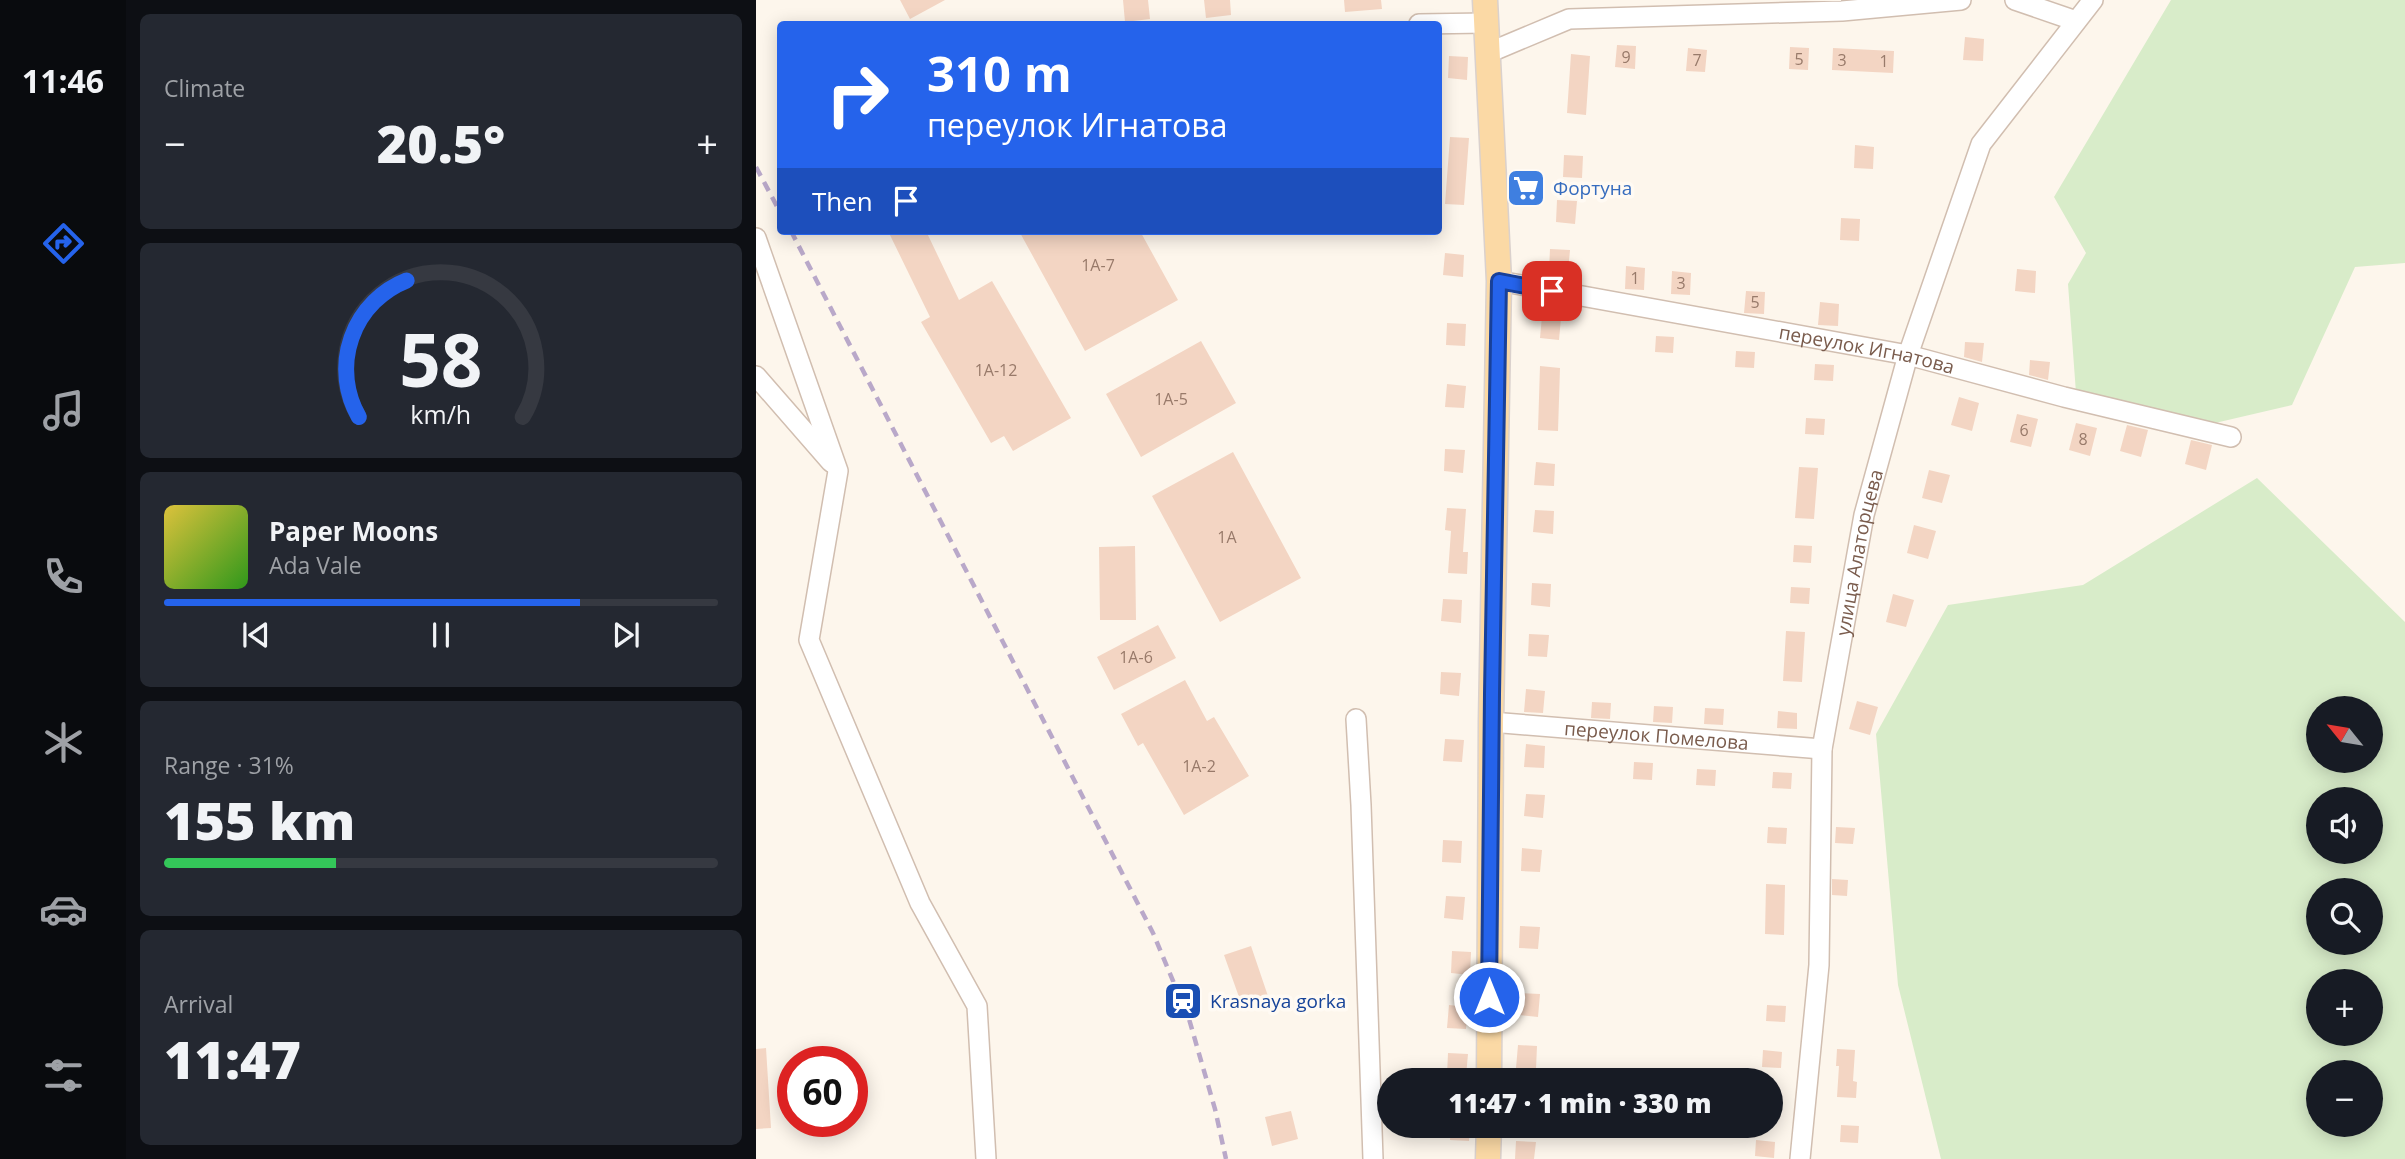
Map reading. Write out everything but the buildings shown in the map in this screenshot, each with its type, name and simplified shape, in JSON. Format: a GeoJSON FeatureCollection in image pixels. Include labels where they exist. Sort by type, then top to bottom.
{"type":"FeatureCollection","features":[{"type":"Feature","properties":{"kind":"main road"},"geometry":{"type":"LineString","coordinates":[[1486,12],[1499,281],[1491,722],[1489,1068]]}},
{"type":"Feature","properties":{"kind":"main road"},"geometry":{"type":"LineString","coordinates":[[1488,1159],[1489,1138]]}},
{"type":"Feature","properties":{"kind":"street"},"geometry":{"type":"LineString","coordinates":[[1488,53],[1569,19],[1842,12],[1961,0]]}},
{"type":"Feature","properties":{"kind":"street"},"geometry":{"type":"LineString","coordinates":[[2015,0],[2076,21]]}},
{"type":"Feature","properties":{"kind":"street","name":"улица Алаторцева"},"geometry":{"type":"LineString","coordinates":[[1800,1159],[1819,965],[1822,749],[1864,515],[1908,355],[1982,144],[2093,0]]}},
{"type":"Feature","properties":{"kind":"street"},"geometry":{"type":"LineString","coordinates":[[1436,21],[1486,12]]}},
{"type":"Feature","properties":{"kind":"street"},"geometry":{"type":"LineString","coordinates":[[756,238],[838,471],[809,640],[920,903],[977,1006],[986,1159]]}},
{"type":"Feature","properties":{"kind":"street","name":"переулок Игнатова"},"geometry":{"type":"LineString","coordinates":[[1499,281],[1908,355],[2064,397],[2231,437]]}},
{"type":"Feature","properties":{"kind":"street"},"geometry":{"type":"LineString","coordinates":[[756,376],[838,471]]}},
{"type":"Feature","properties":{"kind":"street"},"geometry":{"type":"LineString","coordinates":[[1356,719],[1373,1159]]}},
{"type":"Feature","properties":{"kind":"street","name":"переулок Помелова"},"geometry":{"type":"LineString","coordinates":[[1491,722],[1822,749]]}},
{"type":"Feature","properties":{"kind":"green space"},"geometry":{"type":"Polygon","coordinates":[[[2171,0],[2405,0],[2405,263],[2355,267],[2292,405],[2185,430],[2076,393],[2068,284],[2086,253],[2054,197],[2171,0]]]}},
{"type":"Feature","properties":{"kind":"green space"},"geometry":{"type":"Polygon","coordinates":[[[2257,478],[2405,622],[2405,1159],[1941,1159],[1898,985],[1876,734],[1948,605],[2083,585],[2257,478]]]}},
{"type":"Feature","properties":{"kind":"railway"},"geometry":{"type":"LineString","coordinates":[[756,167],[777,206]]}},
{"type":"Feature","properties":{"kind":"railway"},"geometry":{"type":"LineString","coordinates":[[793,235],[1153,933],[1189,1019],[1215,1109],[1226,1159]]}},
{"type":"Feature","properties":{"kind":"place","name":"Фортуна"},"geometry":{"type":"Point","coordinates":[1526,188]}},
{"type":"Feature","properties":{"kind":"place","name":"Krasnaya gorka"},"geometry":{"type":"Point","coordinates":[1183,1001]}},
{"type":"Feature","properties":{"kind":"route"},"geometry":{"type":"LineString","coordinates":[[1489,997],[1499,281],[1552,291]]}}]}
